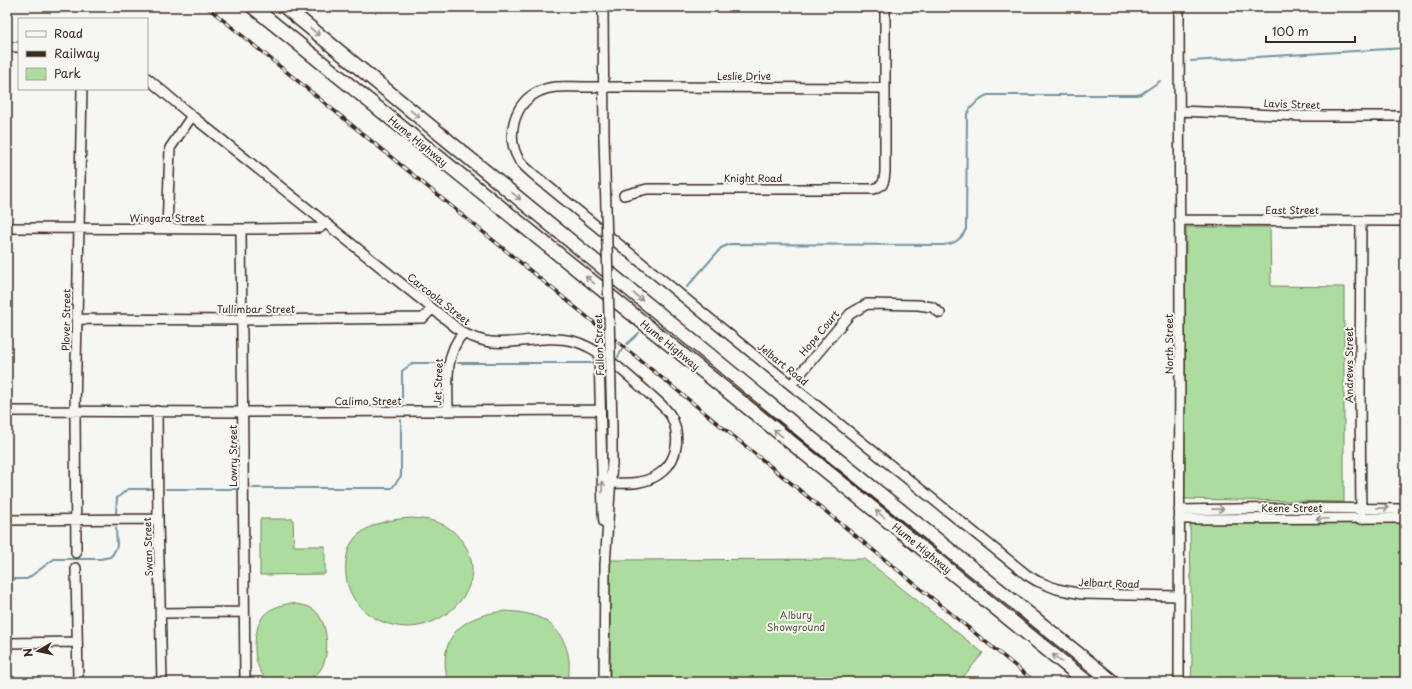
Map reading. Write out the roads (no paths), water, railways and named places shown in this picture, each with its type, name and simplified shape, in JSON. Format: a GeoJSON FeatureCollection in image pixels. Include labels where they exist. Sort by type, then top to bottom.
{"type":"FeatureCollection","features":[{"type":"Feature","properties":{"kind":"highway","name":"Hume Highway"},"geometry":{"type":"LineString","coordinates":[[253,7],[1087,682]]}},
{"type":"Feature","properties":{"kind":"highway","name":"Hume Highway"},"geometry":{"type":"LineString","coordinates":[[285,7],[812,439],[1113,682]]}},
{"type":"Feature","properties":{"kind":"street","name":"Fallon Street"},"geometry":{"type":"LineString","coordinates":[[603,7],[604,137],[612,425],[612,463],[604,606],[604,682]]}},
{"type":"Feature","properties":{"kind":"street"},"geometry":{"type":"LineString","coordinates":[[884,88],[885,7]]}},
{"type":"Feature","properties":{"kind":"street","name":"North Street"},"geometry":{"type":"LineString","coordinates":[[1179,7],[1179,682]]}},
{"type":"Feature","properties":{"kind":"street"},"geometry":{"type":"LineString","coordinates":[[7,47],[18,47]]}},
{"type":"Feature","properties":{"kind":"street","name":"Carcoola Street"},"geometry":{"type":"LineString","coordinates":[[148,79],[462,333],[476,339],[490,342],[504,343],[557,338],[573,341],[599,353],[629,376],[664,408],[672,418],[676,428],[677,440],[673,458],[667,468],[658,475],[648,480],[636,483],[611,483]]}},
{"type":"Feature","properties":{"kind":"street","name":"Leslie Drive"},"geometry":{"type":"LineString","coordinates":[[603,87],[884,88]]}},
{"type":"Feature","properties":{"kind":"street","name":"Jelbart Road"},"geometry":{"type":"LineString","coordinates":[[603,87],[549,88],[531,96],[524,102],[518,111],[512,136],[519,160],[524,166],[791,385],[1027,575],[1037,581],[1057,588],[1082,594],[1178,596]]}},
{"type":"Feature","properties":{"kind":"street","name":"Knight Road"},"geometry":{"type":"LineString","coordinates":[[624,195],[647,189],[874,189],[882,185],[885,172],[884,88]]}},
{"type":"Feature","properties":{"kind":"street","name":"Plover Street"},"geometry":{"type":"LineString","coordinates":[[76,552],[75,411],[82,90]]}},
{"type":"Feature","properties":{"kind":"street","name":"Lavis Street"},"geometry":{"type":"LineString","coordinates":[[1179,111],[1302,116],[1405,116]]}},
{"type":"Feature","properties":{"kind":"street"},"geometry":{"type":"LineString","coordinates":[[167,229],[170,148],[192,116]]}},
{"type":"Feature","properties":{"kind":"street","name":"East Street"},"geometry":{"type":"LineString","coordinates":[[1179,220],[1405,221]]}},
{"type":"Feature","properties":{"kind":"street","name":"Andrews Street"},"geometry":{"type":"LineString","coordinates":[[1361,221],[1361,518]]}},
{"type":"Feature","properties":{"kind":"street","name":"Wingara Street"},"geometry":{"type":"LineString","coordinates":[[7,228],[320,228],[325,222]]}},
{"type":"Feature","properties":{"kind":"street","name":"Lowry Street"},"geometry":{"type":"LineString","coordinates":[[241,229],[244,412],[245,682]]}},
{"type":"Feature","properties":{"kind":"street","name":"Hope Court"},"geometry":{"type":"LineString","coordinates":[[791,385],[850,314],[867,304],[918,305],[932,307],[940,313]]}},
{"type":"Feature","properties":{"kind":"street","name":"Tullimbar Street"},"geometry":{"type":"LineString","coordinates":[[77,319],[242,320],[423,318],[432,309]]}},
{"type":"Feature","properties":{"kind":"street","name":"Jet Street"},"geometry":{"type":"LineString","coordinates":[[448,411],[448,365],[456,340],[462,333]]}},
{"type":"Feature","properties":{"kind":"street"},"geometry":{"type":"LineString","coordinates":[[599,353],[603,512],[607,539]]}},
{"type":"Feature","properties":{"kind":"street","name":"Calimo Street"},"geometry":{"type":"LineString","coordinates":[[7,411],[244,412],[600,410]]}},
{"type":"Feature","properties":{"kind":"street","name":"Swan Street"},"geometry":{"type":"LineString","coordinates":[[157,411],[162,682]]}},
{"type":"Feature","properties":{"kind":"street","name":"Keene Street"},"geometry":{"type":"LineString","coordinates":[[1179,515],[1361,508],[1405,508]]}},
{"type":"Feature","properties":{"kind":"street","name":"Keene Street"},"geometry":{"type":"LineString","coordinates":[[1179,515],[1405,518]]}},
{"type":"Feature","properties":{"kind":"street"},"geometry":{"type":"LineString","coordinates":[[7,520],[158,519]]}},
{"type":"Feature","properties":{"kind":"street"},"geometry":{"type":"LineString","coordinates":[[76,568],[78,682]]}},
{"type":"Feature","properties":{"kind":"street"},"geometry":{"type":"LineString","coordinates":[[997,609],[1006,596]]}},
{"type":"Feature","properties":{"kind":"street"},"geometry":{"type":"LineString","coordinates":[[161,613],[244,612]]}},
{"type":"Feature","properties":{"kind":"street"},"geometry":{"type":"LineString","coordinates":[[7,642],[77,642]]}},
{"type":"Feature","properties":{"kind":"waterway"},"geometry":{"type":"LineString","coordinates":[[1191,61],[1405,48]]}},
{"type":"Feature","properties":{"kind":"waterway"},"geometry":{"type":"LineString","coordinates":[[687,287],[721,248],[730,244],[951,244],[959,239],[966,229],[967,114],[973,105],[979,100],[988,95],[1136,95],[1141,94],[1160,81]]}},
{"type":"Feature","properties":{"kind":"waterway"},"geometry":{"type":"LineString","coordinates":[[627,344],[639,333]]}},
{"type":"Feature","properties":{"kind":"waterway"},"geometry":{"type":"LineString","coordinates":[[618,357],[622,349]]}},
{"type":"Feature","properties":{"kind":"waterway"},"geometry":{"type":"LineString","coordinates":[[402,403],[402,371],[413,363],[440,363]]}},
{"type":"Feature","properties":{"kind":"waterway"},"geometry":{"type":"LineString","coordinates":[[458,363],[594,363]]}},
{"type":"Feature","properties":{"kind":"waterway"},"geometry":{"type":"LineString","coordinates":[[252,488],[392,488],[401,476],[401,420]]}},
{"type":"Feature","properties":{"kind":"waterway"},"geometry":{"type":"LineString","coordinates":[[116,513],[117,498],[128,489],[152,489]]}},
{"type":"Feature","properties":{"kind":"waterway"},"geometry":{"type":"LineString","coordinates":[[166,489],[237,489]]}},
{"type":"Feature","properties":{"kind":"waterway"},"geometry":{"type":"LineString","coordinates":[[7,579],[27,579],[54,559],[100,559],[110,557],[117,546],[116,528]]}},
{"type":"Feature","properties":{"kind":"railway"},"geometry":{"type":"LineString","coordinates":[[207,7],[1035,682]]}},
{"type":"Feature","properties":{"kind":"park label","name":"Albury Showground"},"geometry":{"type":"Point","coordinates":[796,620]}}]}
